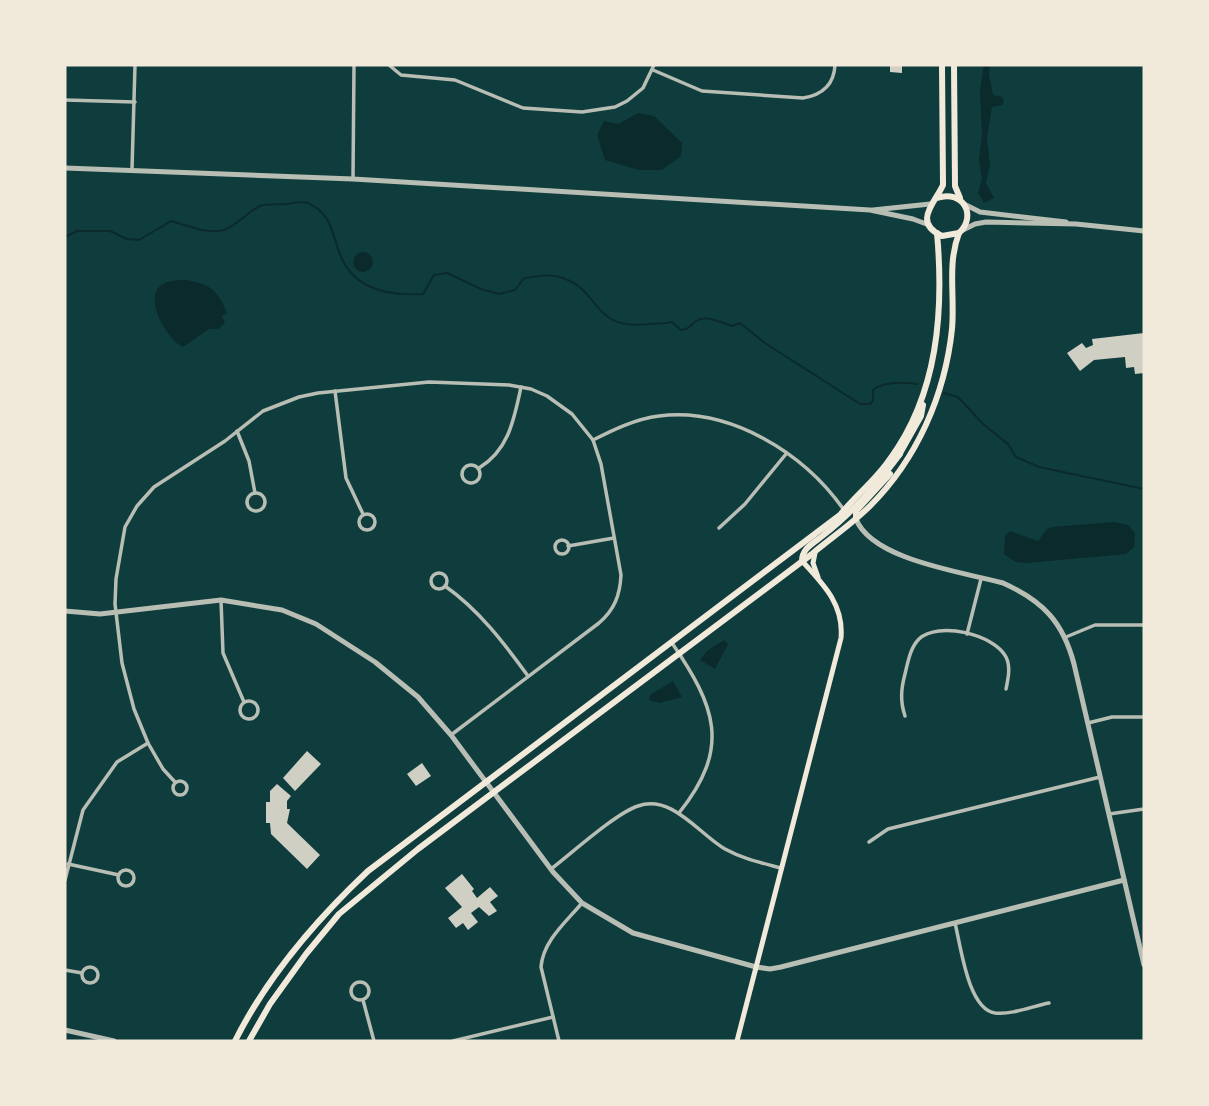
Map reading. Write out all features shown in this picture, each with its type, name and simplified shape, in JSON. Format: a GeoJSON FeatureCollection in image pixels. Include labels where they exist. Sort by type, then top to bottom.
{"type":"FeatureCollection","features":[{"type":"Feature","properties":{"kind":"main road"},"geometry":{"type":"LineString","coordinates":[[942,65],[943,185],[937,198],[930,204],[927,215],[929,225],[937,233],[948,236],[961,231]]}},
{"type":"Feature","properties":{"kind":"main road"},"geometry":{"type":"LineString","coordinates":[[249,1041],[270,1004],[339,914],[418,849],[856,519],[886,488],[909,457],[937,400],[950,346],[953,313],[952,253],[968,218],[955,186],[954,65]]}},
{"type":"Feature","properties":{"kind":"main road"},"geometry":{"type":"LineString","coordinates":[[937,198],[949,195],[962,202]]}},
{"type":"Feature","properties":{"kind":"main road"},"geometry":{"type":"LineString","coordinates":[[856,519],[856,511],[893,470],[921,416],[939,318],[937,233]]}},
{"type":"Feature","properties":{"kind":"main road"},"geometry":{"type":"LineString","coordinates":[[235,1041],[260,999],[330,907],[368,871],[844,510],[893,456],[924,394]]}},
{"type":"Feature","properties":{"kind":"main road"},"geometry":{"type":"LineString","coordinates":[[737,1041],[841,638],[836,604],[818,577],[802,561],[802,553],[830,531],[870,492],[900,454]]}},
{"type":"Feature","properties":{"kind":"main road"},"geometry":{"type":"LineString","coordinates":[[814,552],[813,561],[818,577]]}},
{"type":"Feature","properties":{"kind":"street"},"geometry":{"type":"LineString","coordinates":[[132,169],[135,65]]}},
{"type":"Feature","properties":{"kind":"street"},"geometry":{"type":"LineString","coordinates":[[353,178],[354,65]]}},
{"type":"Feature","properties":{"kind":"street"},"geometry":{"type":"LineString","coordinates":[[389,65],[401,75],[455,80],[523,108],[582,112],[607,109],[627,101],[643,88],[653,67],[702,91],[803,98],[824,91],[834,73],[835,65]]}},
{"type":"Feature","properties":{"kind":"street"},"geometry":{"type":"LineString","coordinates":[[65,100],[135,102]]}},
{"type":"Feature","properties":{"kind":"street"},"geometry":{"type":"LineString","coordinates":[[65,168],[353,178],[870,211],[913,219],[929,225]]}},
{"type":"Feature","properties":{"kind":"street"},"geometry":{"type":"LineString","coordinates":[[962,202],[980,212],[1049,219],[1076,225]]}},
{"type":"Feature","properties":{"kind":"street"},"geometry":{"type":"LineString","coordinates":[[870,211],[930,204]]}},
{"type":"Feature","properties":{"kind":"street"},"geometry":{"type":"LineString","coordinates":[[961,231],[975,223],[986,222],[1076,225],[1144,231]]}},
{"type":"Feature","properties":{"kind":"street"},"geometry":{"type":"LineString","coordinates":[[175,782],[163,769],[149,743],[134,709],[121,663],[116,579],[125,527],[137,506],[154,487],[263,411],[299,397],[429,382],[521,387],[547,397],[566,409],[593,440],[601,464],[621,575],[613,608],[598,623],[451,735]]}},
{"type":"Feature","properties":{"kind":"street"},"geometry":{"type":"LineString","coordinates":[[479,468],[494,457],[506,442],[521,387]]}},
{"type":"Feature","properties":{"kind":"street"},"geometry":{"type":"LineString","coordinates":[[335,391],[346,478],[363,514]]}},
{"type":"Feature","properties":{"kind":"street"},"geometry":{"type":"LineString","coordinates":[[593,440],[657,416],[689,415],[717,419],[746,429],[786,454],[811,474],[844,510]]}},
{"type":"Feature","properties":{"kind":"street"},"geometry":{"type":"LineString","coordinates":[[237,431],[249,461],[255,493]]}},
{"type":"Feature","properties":{"kind":"street"},"geometry":{"type":"LineString","coordinates":[[719,528],[745,504],[786,454]]}},
{"type":"Feature","properties":{"kind":"street"},"geometry":{"type":"LineString","coordinates":[[471,464],[479,468],[480,477],[476,482],[469,483],[464,479],[462,474],[466,466],[471,464]]}},
{"type":"Feature","properties":{"kind":"street"},"geometry":{"type":"LineString","coordinates":[[255,493],[261,494],[264,499],[265,505],[259,511],[253,511],[247,504],[249,496],[255,493]]}},
{"type":"Feature","properties":{"kind":"street"},"geometry":{"type":"LineString","coordinates":[[369,513],[375,518],[375,526],[371,529],[365,530],[359,524],[363,514],[369,513]]}},
{"type":"Feature","properties":{"kind":"street"},"geometry":{"type":"LineString","coordinates":[[856,519],[867,536],[897,554],[981,577],[1011,587],[1035,600],[1047,611],[1066,637],[1144,965]]}},
{"type":"Feature","properties":{"kind":"street"},"geometry":{"type":"LineString","coordinates":[[568,546],[614,538]]}},
{"type":"Feature","properties":{"kind":"street"},"geometry":{"type":"LineString","coordinates":[[442,575],[446,581],[445,586],[441,589],[434,588],[431,581],[433,577],[442,575]]}},
{"type":"Feature","properties":{"kind":"street"},"geometry":{"type":"LineString","coordinates":[[967,634],[981,577]]}},
{"type":"Feature","properties":{"kind":"street"},"geometry":{"type":"LineString","coordinates":[[445,586],[492,628],[528,676]]}},
{"type":"Feature","properties":{"kind":"street"},"geometry":{"type":"LineString","coordinates":[[221,600],[223,653],[244,702]]}},
{"type":"Feature","properties":{"kind":"street"},"geometry":{"type":"LineString","coordinates":[[65,611],[93,614],[221,600],[282,610],[316,624],[340,638],[408,688],[451,735],[551,869],[582,902],[633,933],[756,967],[781,967],[1124,880]]}},
{"type":"Feature","properties":{"kind":"street"},"geometry":{"type":"LineString","coordinates":[[1066,637],[1095,625],[1144,625]]}},
{"type":"Feature","properties":{"kind":"street"},"geometry":{"type":"LineString","coordinates":[[905,716],[901,689],[914,646],[920,638],[938,630],[985,639],[1002,650],[1008,663],[1006,689]]}},
{"type":"Feature","properties":{"kind":"street"},"geometry":{"type":"LineString","coordinates":[[671,641],[694,675],[710,713],[711,736],[706,769],[694,793],[679,813]]}},
{"type":"Feature","properties":{"kind":"street"},"geometry":{"type":"LineString","coordinates":[[244,702],[257,705],[258,711],[253,718],[244,718],[240,713],[244,702]]}},
{"type":"Feature","properties":{"kind":"street"},"geometry":{"type":"LineString","coordinates":[[1088,723],[1112,717],[1144,717]]}},
{"type":"Feature","properties":{"kind":"street"},"geometry":{"type":"LineString","coordinates":[[65,880],[83,810],[117,762],[149,743]]}},
{"type":"Feature","properties":{"kind":"street"},"geometry":{"type":"LineString","coordinates":[[869,842],[888,829],[1100,777]]}},
{"type":"Feature","properties":{"kind":"street"},"geometry":{"type":"LineString","coordinates":[[175,782],[186,783],[187,790],[184,794],[177,795],[173,792],[175,782]]}},
{"type":"Feature","properties":{"kind":"street"},"geometry":{"type":"LineString","coordinates":[[551,869],[635,807],[660,804],[679,813],[697,830],[728,851],[781,868]]}},
{"type":"Feature","properties":{"kind":"street"},"geometry":{"type":"LineString","coordinates":[[1109,814],[1144,809]]}},
{"type":"Feature","properties":{"kind":"street"},"geometry":{"type":"LineString","coordinates":[[68,864],[119,875]]}},
{"type":"Feature","properties":{"kind":"street"},"geometry":{"type":"LineString","coordinates":[[125,870],[130,871],[134,874],[134,882],[130,886],[121,885],[119,875],[125,870]]}},
{"type":"Feature","properties":{"kind":"street"},"geometry":{"type":"LineString","coordinates":[[559,1041],[541,967],[542,955],[582,902]]}},
{"type":"Feature","properties":{"kind":"street"},"geometry":{"type":"LineString","coordinates":[[955,923],[973,992],[984,1008],[994,1013],[1006,1013],[1049,1003]]}},
{"type":"Feature","properties":{"kind":"street"},"geometry":{"type":"LineString","coordinates":[[92,967],[98,972],[98,977],[92,983],[86,982],[82,973],[84,968],[92,967]]}},
{"type":"Feature","properties":{"kind":"street"},"geometry":{"type":"LineString","coordinates":[[65,970],[82,973]]}},
{"type":"Feature","properties":{"kind":"street"},"geometry":{"type":"LineString","coordinates":[[357,982],[363,982],[369,988],[368,996],[363,1000],[352,995],[351,989],[357,982]]}},
{"type":"Feature","properties":{"kind":"street"},"geometry":{"type":"LineString","coordinates":[[363,1000],[374,1041]]}},
{"type":"Feature","properties":{"kind":"street"},"geometry":{"type":"LineString","coordinates":[[453,1041],[552,1017]]}},
{"type":"Feature","properties":{"kind":"street"},"geometry":{"type":"LineString","coordinates":[[65,1030],[114,1041]]}},
{"type":"Feature","properties":{"kind":"water"},"geometry":{"type":"Polygon","coordinates":[[[984,65],[990,65],[993,95],[1002,97],[1004,101],[1002,105],[992,107],[987,138],[990,165],[986,183],[994,198],[984,203],[978,193],[982,179],[979,160],[982,134],[980,91],[984,65]]]}},
{"type":"Feature","properties":{"kind":"water"},"geometry":{"type":"Polygon","coordinates":[[[638,113],[654,116],[682,143],[681,156],[662,170],[639,170],[605,160],[597,135],[604,121],[618,124],[638,113]]]}},
{"type":"Feature","properties":{"kind":"water"},"geometry":{"type":"Polygon","coordinates":[[[363,252],[370,255],[373,262],[370,269],[363,272],[356,269],[353,262],[356,255],[363,252]]]}},
{"type":"Feature","properties":{"kind":"water"},"geometry":{"type":"Polygon","coordinates":[[[187,280],[213,290],[227,313],[222,316],[225,323],[218,329],[209,329],[183,347],[164,328],[155,300],[156,292],[163,284],[187,280]]]}},
{"type":"Feature","properties":{"kind":"water"},"geometry":{"type":"Polygon","coordinates":[[[1114,522],[1128,525],[1135,533],[1134,547],[1126,554],[1027,563],[1016,562],[1004,554],[1005,536],[1010,531],[1038,541],[1047,529],[1052,527],[1114,522]]]}},
{"type":"Feature","properties":{"kind":"water"},"geometry":{"type":"Polygon","coordinates":[[[724,640],[728,644],[715,669],[700,660],[707,651],[724,640]]]}},
{"type":"Feature","properties":{"kind":"water"},"geometry":{"type":"Polygon","coordinates":[[[673,681],[682,697],[659,703],[649,700],[650,695],[673,681]]]}},
{"type":"Feature","properties":{"kind":"building"},"geometry":{"type":"Polygon","coordinates":[[[890,65],[902,65],[902,73],[890,72],[890,65]]]}},
{"type":"Feature","properties":{"kind":"building"},"geometry":{"type":"Polygon","coordinates":[[[1144,333],[1144,373],[1135,374],[1134,367],[1126,368],[1125,357],[1094,360],[1080,371],[1067,353],[1082,343],[1086,348],[1093,345],[1092,339],[1144,333]]]}},
{"type":"Feature","properties":{"kind":"building"},"geometry":{"type":"Polygon","coordinates":[[[307,751],[321,764],[295,791],[283,778],[307,751]]]}},
{"type":"Feature","properties":{"kind":"building"},"geometry":{"type":"Polygon","coordinates":[[[422,763],[431,776],[416,786],[407,774],[422,763]]]}},
{"type":"Feature","properties":{"kind":"building"},"geometry":{"type":"Polygon","coordinates":[[[277,784],[291,796],[287,801],[287,809],[290,809],[287,823],[320,855],[307,869],[271,834],[270,823],[266,823],[266,802],[270,802],[270,791],[277,784]]]}},
{"type":"Feature","properties":{"kind":"building"},"geometry":{"type":"Polygon","coordinates":[[[462,874],[474,889],[472,891],[477,898],[490,887],[498,896],[490,902],[497,911],[489,916],[479,907],[471,913],[478,922],[468,930],[463,923],[456,928],[448,918],[462,907],[445,888],[462,874]]]}},
{"type":"Feature","properties":{"kind":"waterway"},"geometry":{"type":"LineString","coordinates":[[65,237],[77,231],[110,231],[127,239],[139,240],[171,221],[198,229],[218,231],[234,225],[260,206],[306,202],[327,219],[347,268],[355,277],[375,289],[399,294],[423,294],[434,275],[447,273],[481,289],[499,294],[515,290],[524,278],[558,277],[575,284],[606,316],[617,322],[631,325],[672,322],[681,330],[705,318],[732,326],[740,323],[765,343],[860,404],[870,404],[873,401],[873,390],[883,385],[917,384]]}},
{"type":"Feature","properties":{"kind":"waterway"},"geometry":{"type":"LineString","coordinates":[[944,393],[958,397],[983,424],[1008,444],[1016,457],[1039,467],[1144,489]]}}]}
